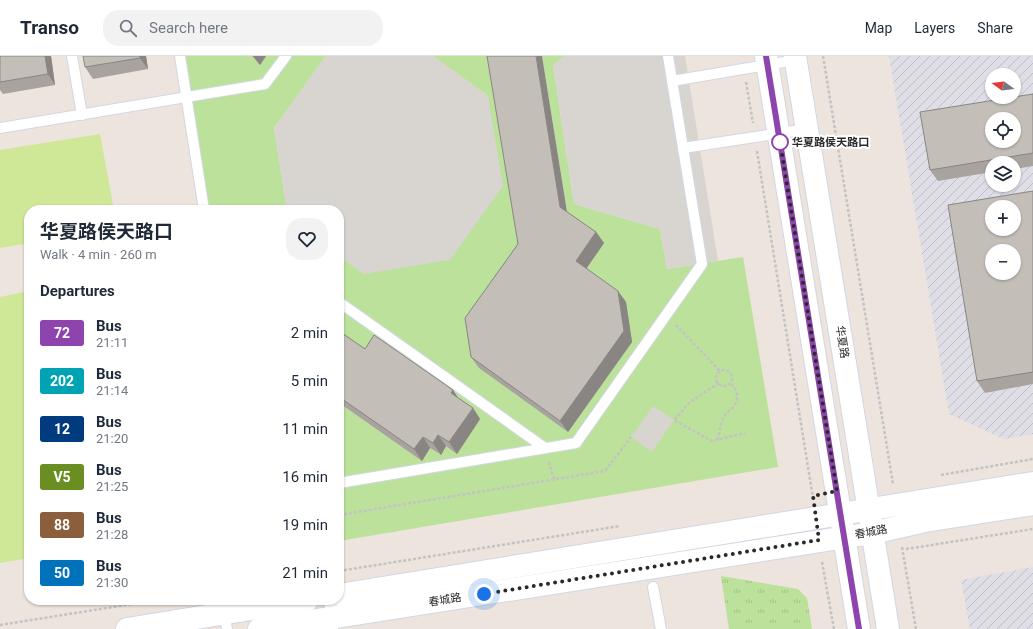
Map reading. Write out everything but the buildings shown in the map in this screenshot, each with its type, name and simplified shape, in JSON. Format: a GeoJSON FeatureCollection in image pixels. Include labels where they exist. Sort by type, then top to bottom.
{"type":"FeatureCollection","features":[{"type":"Feature","properties":{"kind":"street","name":"华夏路"},"geometry":{"type":"LineString","coordinates":[[796,58],[888,629]]}},
{"type":"Feature","properties":{"kind":"street"},"geometry":{"type":"LineString","coordinates":[[766,61],[859,629]]}},
{"type":"Feature","properties":{"kind":"street","name":"春城路"},"geometry":{"type":"LineString","coordinates":[[344,594],[1033,483]]}},
{"type":"Feature","properties":{"kind":"street","name":"春城路"},"geometry":{"type":"LineString","coordinates":[[259,629],[331,616],[872,533],[925,521],[1033,504]]}},
{"type":"Feature","properties":{"kind":"street"},"geometry":{"type":"LineString","coordinates":[[127,629],[278,605]]}},
{"type":"Feature","properties":{"kind":"lane"},"geometry":{"type":"LineString","coordinates":[[72,56],[82,115]]}},
{"type":"Feature","properties":{"kind":"lane"},"geometry":{"type":"LineString","coordinates":[[180,56],[203,205]]}},
{"type":"Feature","properties":{"kind":"lane"},"geometry":{"type":"LineString","coordinates":[[0,128],[265,84],[286,56]]}},
{"type":"Feature","properties":{"kind":"lane"},"geometry":{"type":"LineString","coordinates":[[344,483],[576,443],[702,264],[668,56]]}},
{"type":"Feature","properties":{"kind":"lane"},"geometry":{"type":"LineString","coordinates":[[672,81],[744,69],[766,61],[796,58]]}},
{"type":"Feature","properties":{"kind":"lane"},"geometry":{"type":"LineString","coordinates":[[683,148],[808,129]]}},
{"type":"Feature","properties":{"kind":"lane"},"geometry":{"type":"LineString","coordinates":[[344,306],[545,448]]}},
{"type":"Feature","properties":{"kind":"lane"},"geometry":{"type":"LineString","coordinates":[[654,587],[661,629]]}},
{"type":"Feature","properties":{"kind":"path"},"geometry":{"type":"LineString","coordinates":[[823,56],[896,505]]}},
{"type":"Feature","properties":{"kind":"path"},"geometry":{"type":"LineString","coordinates":[[744,69],[817,518]]}},
{"type":"Feature","properties":{"kind":"path"},"geometry":{"type":"LineString","coordinates":[[666,314],[720,371],[724,370],[731,373],[732,378],[730,383],[723,386],[719,383],[717,376],[720,371]]}},
{"type":"Feature","properties":{"kind":"path"},"geometry":{"type":"LineString","coordinates":[[719,383],[690,402],[674,420],[712,441],[745,433]]}},
{"type":"Feature","properties":{"kind":"path"},"geometry":{"type":"LineString","coordinates":[[718,440],[719,429],[726,414],[736,404],[737,393],[734,386],[730,383]]}},
{"type":"Feature","properties":{"kind":"path"},"geometry":{"type":"LineString","coordinates":[[344,514],[605,471],[631,437]]}},
{"type":"Feature","properties":{"kind":"path"},"geometry":{"type":"LineString","coordinates":[[934,476],[1033,459]]}},
{"type":"Feature","properties":{"kind":"path"},"geometry":{"type":"LineString","coordinates":[[865,487],[899,482]]}},
{"type":"Feature","properties":{"kind":"path"},"geometry":{"type":"LineString","coordinates":[[806,497],[837,491]]}},
{"type":"Feature","properties":{"kind":"path"},"geometry":{"type":"LineString","coordinates":[[344,570],[628,525]]}},
{"type":"Feature","properties":{"kind":"path"},"geometry":{"type":"LineString","coordinates":[[899,527],[916,629]]}},
{"type":"Feature","properties":{"kind":"path"},"geometry":{"type":"LineString","coordinates":[[819,540],[834,629]]}},
{"type":"Feature","properties":{"kind":"path"},"geometry":{"type":"LineString","coordinates":[[0,625],[126,605]]}},
{"type":"Feature","properties":{"kind":"shaded area"},"geometry":{"type":"Polygon","coordinates":[[[433,56],[488,96],[503,186],[450,260],[364,274],[344,260],[344,205],[286,205],[274,128],[325,57],[433,56]]]}},
{"type":"Feature","properties":{"kind":"shaded area"},"geometry":{"type":"Polygon","coordinates":[[[565,56],[685,56],[718,261],[667,269],[660,229],[574,204],[553,65],[565,56]]]}},
{"type":"Feature","properties":{"kind":"shaded area"},"geometry":{"type":"Polygon","coordinates":[[[889,56],[1033,56],[1033,434],[1004,439],[949,414],[889,56]]]}},
{"type":"Feature","properties":{"kind":"shaded area"},"geometry":{"type":"Polygon","coordinates":[[[653,406],[674,420],[652,452],[631,437],[653,406]]]}},
{"type":"Feature","properties":{"kind":"shaded area"},"geometry":{"type":"Polygon","coordinates":[[[1033,567],[1033,629],[970,629],[961,580],[1033,567]]]}},
{"type":"Feature","properties":{"kind":"green space"},"geometry":{"type":"Polygon","coordinates":[[[180,56],[252,56],[260,65],[266,56],[333,56],[325,57],[274,128],[286,205],[203,205],[180,56]]]}},
{"type":"Feature","properties":{"kind":"green space"},"geometry":{"type":"Polygon","coordinates":[[[433,56],[493,56],[584,272],[568,218],[542,56],[565,56],[553,65],[574,204],[660,229],[667,269],[743,257],[778,467],[344,540],[344,406],[421,460],[430,448],[440,455],[373,360],[344,340],[344,260],[364,274],[488,96],[433,56]]]}},
{"type":"Feature","properties":{"kind":"green space"},"geometry":{"type":"Polygon","coordinates":[[[100,134],[113,205],[24,205],[24,244],[0,248],[0,150],[100,134]]]}},
{"type":"Feature","properties":{"kind":"green space"},"geometry":{"type":"Polygon","coordinates":[[[24,292],[24,559],[0,563],[0,297],[24,292]]]}},
{"type":"Feature","properties":{"kind":"green space"},"geometry":{"type":"Polygon","coordinates":[[[721,576],[798,589],[807,598],[812,629],[729,629],[721,576]]]}},
{"type":"Feature","properties":{"kind":"bus line","name":"72"},"geometry":{"type":"LineString","coordinates":[[766,56],[837,491],[846,558],[859,629]]}},
{"type":"Feature","properties":{"kind":"place","name":"华夏路侯天路口"},"geometry":{"type":"Point","coordinates":[780,142]}},
{"type":"Feature","properties":{"kind":"route"},"geometry":{"type":"LineString","coordinates":[[484,594],[819,540],[813,496],[837,491],[780,142]]}}]}
